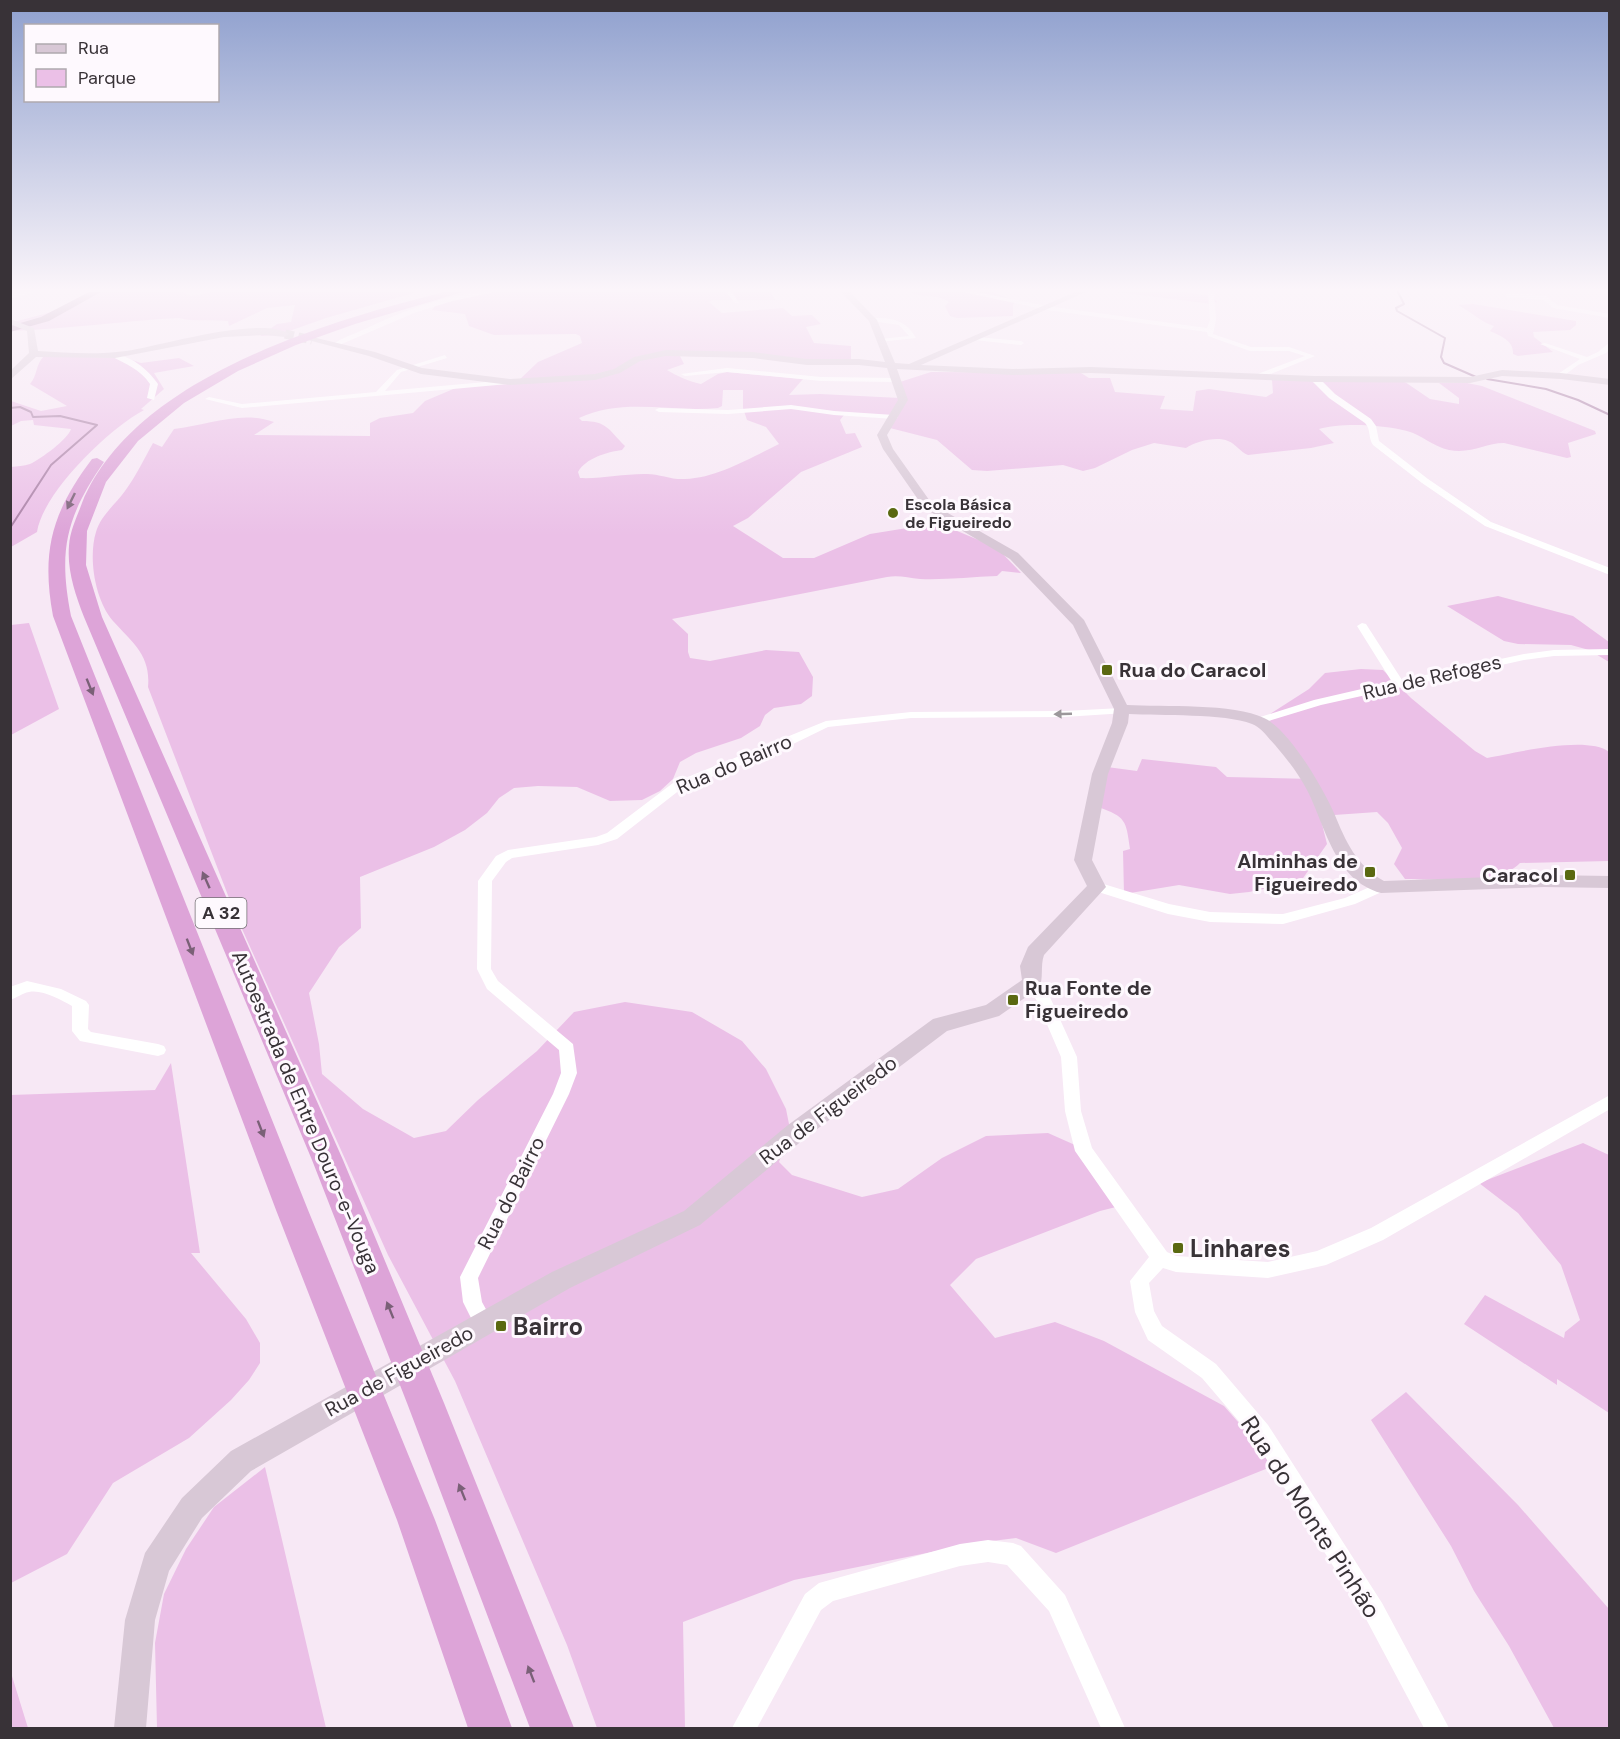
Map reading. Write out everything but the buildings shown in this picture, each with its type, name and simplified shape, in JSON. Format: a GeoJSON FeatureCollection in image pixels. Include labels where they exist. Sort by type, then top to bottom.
{"type":"FeatureCollection","features":[{"type":"Feature","properties":{"kind":"highway","name":"A 32"},"geometry":{"type":"LineString","coordinates":[[212,373],[158,405],[111,445],[71,497],[58,537],[55,585],[62,616],[292,1210],[416,1520],[490,1728]]}},
{"type":"Feature","properties":{"kind":"highway","name":"Autoestrada de Entre Douro-e-Vouga"},"geometry":{"type":"LineString","coordinates":[[227,373],[179,401],[127,444],[104,473],[84,513],[78,534],[77,556],[91,612],[189,843],[291,1073],[390,1310],[552,1728]]}},
{"type":"Feature","properties":{"kind":"street"},"geometry":{"type":"LineString","coordinates":[[146,373],[154,384],[151,398]]}},
{"type":"Feature","properties":{"kind":"street"},"geometry":{"type":"LineString","coordinates":[[378,393],[397,373]]}},
{"type":"Feature","properties":{"kind":"street"},"geometry":{"type":"LineString","coordinates":[[440,373],[510,381],[555,381],[609,373]]}},
{"type":"Feature","properties":{"kind":"street"},"geometry":{"type":"LineString","coordinates":[[685,374],[694,373]]}},
{"type":"Feature","properties":{"kind":"street"},"geometry":{"type":"LineString","coordinates":[[760,373],[821,379],[882,373]]}},
{"type":"Feature","properties":{"kind":"street"},"geometry":{"type":"LineString","coordinates":[[894,373],[903,400],[882,435],[883,442],[928,506],[1014,556],[1079,623],[1122,710],[1120,723],[1100,774],[1083,860],[1097,887],[1168,909],[1210,917],[1283,920],[1350,901],[1381,887],[1544,881],[1610,882]]}},
{"type":"Feature","properties":{"kind":"street"},"geometry":{"type":"LineString","coordinates":[[1166,373],[1315,379],[1470,380],[1497,373]]}},
{"type":"Feature","properties":{"kind":"street"},"geometry":{"type":"LineString","coordinates":[[1258,377],[1268,373]]}},
{"type":"Feature","properties":{"kind":"street"},"geometry":{"type":"LineString","coordinates":[[1519,373],[1610,382]]}},
{"type":"Feature","properties":{"kind":"street"},"geometry":{"type":"LineString","coordinates":[[1315,379],[1332,396],[1368,421],[1372,426],[1372,440],[1475,516],[1500,530],[1610,572]]}},
{"type":"Feature","properties":{"kind":"street"},"geometry":{"type":"LineString","coordinates":[[209,399],[243,406],[510,381]]}},
{"type":"Feature","properties":{"kind":"street"},"geometry":{"type":"LineString","coordinates":[[659,410],[736,412],[791,407],[834,413],[894,417]]}},
{"type":"Feature","properties":{"kind":"street"},"geometry":{"type":"LineString","coordinates":[[1362,626],[1399,684]]}},
{"type":"Feature","properties":{"kind":"street","name":"Rua de Refoges"},"geometry":{"type":"LineString","coordinates":[[1258,721],[1318,702],[1524,657],[1554,653],[1610,652]]}},
{"type":"Feature","properties":{"kind":"street"},"geometry":{"type":"LineString","coordinates":[[1122,710],[1233,716],[1258,721],[1293,755],[1306,774],[1320,799],[1337,842],[1351,865],[1363,878],[1381,887]]}},
{"type":"Feature","properties":{"kind":"street","name":"Rua do Bairro"},"geometry":{"type":"LineString","coordinates":[[483,1324],[471,1302],[469,1277],[561,1094],[569,1073],[567,1047],[492,985],[484,969],[485,881],[501,859],[508,854],[598,841],[612,836],[677,786],[826,724],[911,715],[1122,710]]}},
{"type":"Feature","properties":{"kind":"street"},"geometry":{"type":"LineString","coordinates":[[1097,887],[1035,952],[1030,966],[1032,982],[1044,999],[1070,1057],[1072,1111],[1084,1151],[1160,1258],[1176,1264],[1268,1270],[1319,1258],[1377,1234],[1610,1101]]}},
{"type":"Feature","properties":{"kind":"street","name":"Rua de Figueiredo"},"geometry":{"type":"LineString","coordinates":[[130,1728],[140,1620],[156,1564],[192,1508],[241,1461],[561,1280],[692,1218],[796,1132],[940,1025],[992,1011],[1032,982]]}},
{"type":"Feature","properties":{"kind":"street"},"geometry":{"type":"LineString","coordinates":[[10,995],[30,986],[76,1000],[81,1005],[80,1031],[86,1036],[158,1050]]}},
{"type":"Feature","properties":{"kind":"street","name":"Rua do Monte Pinhão"},"geometry":{"type":"LineString","coordinates":[[1160,1258],[1139,1281],[1145,1312],[1155,1333],[1209,1371],[1261,1432],[1374,1611],[1437,1728]]}},
{"type":"Feature","properties":{"kind":"street"},"geometry":{"type":"LineString","coordinates":[[744,1728],[813,1602],[827,1591],[844,1584],[960,1555],[988,1551],[1013,1554],[1057,1603],[1113,1728]]}},
{"type":"Feature","properties":{"kind":"green space"},"geometry":{"type":"Polygon","coordinates":[[[35,373],[154,373],[164,389],[141,409],[144,410],[114,431],[80,463],[51,499],[37,532],[11,547],[11,467],[30,464],[41,458],[60,443],[71,429],[34,425],[33,420],[21,421],[11,426],[11,401],[41,411],[67,406],[30,384],[35,373]]]}},
{"type":"Feature","properties":{"kind":"green space"},"geometry":{"type":"Polygon","coordinates":[[[526,373],[674,373],[701,384],[718,374],[740,373],[803,379],[789,395],[820,394],[900,398],[900,382],[927,373],[1081,373],[1089,378],[1110,378],[1115,392],[1165,396],[1160,409],[1193,411],[1196,391],[1209,389],[1266,397],[1273,393],[1272,380],[1405,382],[1430,399],[1459,404],[1459,398],[1439,383],[1467,383],[1482,386],[1595,431],[1596,434],[1568,443],[1571,457],[1567,458],[1504,443],[1465,451],[1449,450],[1407,431],[1387,427],[1351,425],[1319,429],[1334,443],[1311,448],[1248,455],[1231,442],[1218,439],[1195,443],[1186,448],[1154,443],[1083,471],[1063,465],[987,471],[972,470],[937,440],[886,427],[887,418],[844,415],[840,420],[846,434],[855,433],[862,447],[801,472],[748,518],[733,526],[783,558],[814,558],[870,534],[938,523],[1000,551],[1021,573],[1002,571],[997,576],[939,579],[887,577],[672,619],[688,634],[690,658],[710,661],[766,650],[799,652],[813,677],[812,696],[801,704],[774,708],[765,715],[760,726],[741,738],[696,753],[680,762],[673,779],[660,791],[642,800],[610,801],[577,787],[514,788],[499,798],[487,813],[465,830],[434,847],[360,877],[361,928],[339,947],[309,993],[322,1074],[363,1109],[414,1138],[446,1131],[478,1100],[537,1051],[574,1012],[625,1002],[692,1012],[742,1041],[766,1069],[786,1109],[790,1129],[779,1162],[792,1175],[862,1197],[898,1189],[942,1158],[986,1136],[1048,1133],[1075,1145],[1124,1205],[1100,1211],[976,1259],[950,1285],[995,1338],[1055,1322],[1104,1341],[1224,1406],[1276,1465],[1056,1553],[1016,1538],[976,1543],[794,1580],[683,1622],[685,1728],[597,1728],[567,1645],[455,1381],[388,1255],[234,911],[148,687],[148,676],[143,658],[107,612],[98,590],[93,566],[94,542],[98,526],[129,485],[153,443],[162,447],[174,429],[250,417],[274,422],[254,435],[370,436],[370,423],[380,418],[413,413],[425,401],[458,387],[517,382],[526,373]],[[723,390],[722,406],[718,408],[613,408],[579,418],[582,421],[602,424],[625,446],[622,450],[591,459],[578,472],[580,478],[649,474],[680,479],[697,478],[733,466],[779,444],[766,427],[747,420],[743,408],[743,390],[723,390]]]}},
{"type":"Feature","properties":{"kind":"green space"},"geometry":{"type":"Polygon","coordinates":[[[1498,596],[1573,616],[1609,642],[1609,662],[1589,650],[1571,645],[1518,644],[1504,641],[1447,606],[1498,596]]]}},
{"type":"Feature","properties":{"kind":"green space"},"geometry":{"type":"Polygon","coordinates":[[[29,623],[59,709],[11,735],[11,625],[29,623]]]}},
{"type":"Feature","properties":{"kind":"green space"},"geometry":{"type":"Polygon","coordinates":[[[1361,669],[1383,670],[1411,698],[1475,751],[1487,758],[1568,745],[1599,747],[1609,752],[1609,861],[1520,863],[1497,875],[1466,880],[1405,879],[1394,864],[1402,848],[1388,823],[1377,812],[1320,816],[1327,844],[1301,881],[1230,894],[1179,885],[1124,894],[1123,851],[1130,849],[1126,826],[1119,817],[1098,807],[1107,767],[1137,771],[1142,759],[1216,767],[1227,777],[1313,779],[1259,721],[1309,689],[1325,673],[1361,669]]]}},
{"type":"Feature","properties":{"kind":"green space"},"geometry":{"type":"Polygon","coordinates":[[[171,1063],[200,1253],[191,1253],[246,1319],[260,1343],[260,1363],[249,1380],[231,1400],[189,1438],[113,1483],[67,1554],[11,1583],[11,1095],[155,1090],[171,1063]]]}},
{"type":"Feature","properties":{"kind":"green space"},"geometry":{"type":"Polygon","coordinates":[[[1583,1143],[1609,1155],[1609,1413],[1557,1379],[1557,1385],[1464,1324],[1485,1295],[1564,1338],[1565,1332],[1580,1320],[1561,1265],[1518,1213],[1479,1183],[1583,1143]]]}},
{"type":"Feature","properties":{"kind":"green space"},"geometry":{"type":"Polygon","coordinates":[[[1406,1392],[1518,1505],[1609,1609],[1609,1728],[1554,1728],[1509,1646],[1474,1591],[1451,1546],[1371,1420],[1406,1392]]]}},
{"type":"Feature","properties":{"kind":"green space"},"geometry":{"type":"Polygon","coordinates":[[[265,1467],[326,1728],[157,1728],[155,1643],[164,1594],[186,1549],[214,1507],[265,1467]]]}},
{"type":"Feature","properties":{"kind":"green space"},"geometry":{"type":"Polygon","coordinates":[[[11,1674],[12,1676],[28,1728],[11,1728],[11,1674]]]}},
{"type":"Feature","properties":{"kind":"waterway"},"geometry":{"type":"LineString","coordinates":[[1467,373],[1476,377]]}},
{"type":"Feature","properties":{"kind":"waterway"},"geometry":{"type":"LineString","coordinates":[[1487,379],[1546,389],[1578,400],[1610,415]]}},
{"type":"Feature","properties":{"kind":"waterway"},"geometry":{"type":"LineString","coordinates":[[10,408],[20,407],[31,412],[33,417],[60,416],[97,425],[51,465],[10,528]]}},
{"type":"Feature","properties":{"kind":"place","name":"Escola Básica de Figueiredo"},"geometry":{"type":"Point","coordinates":[893,513]}},
{"type":"Feature","properties":{"kind":"place","name":"Rua do Caracol"},"geometry":{"type":"Point","coordinates":[1107,670]}},
{"type":"Feature","properties":{"kind":"place","name":"Alminhas de Figueiredo"},"geometry":{"type":"Point","coordinates":[1370,872]}},
{"type":"Feature","properties":{"kind":"place","name":"Caracol"},"geometry":{"type":"Point","coordinates":[1570,875]}},
{"type":"Feature","properties":{"kind":"place","name":"Rua Fonte de Figueiredo"},"geometry":{"type":"Point","coordinates":[1013,1000]}},
{"type":"Feature","properties":{"kind":"place","name":"Linhares"},"geometry":{"type":"Point","coordinates":[1178,1248]}},
{"type":"Feature","properties":{"kind":"place","name":"Bairro"},"geometry":{"type":"Point","coordinates":[501,1326]}}]}
